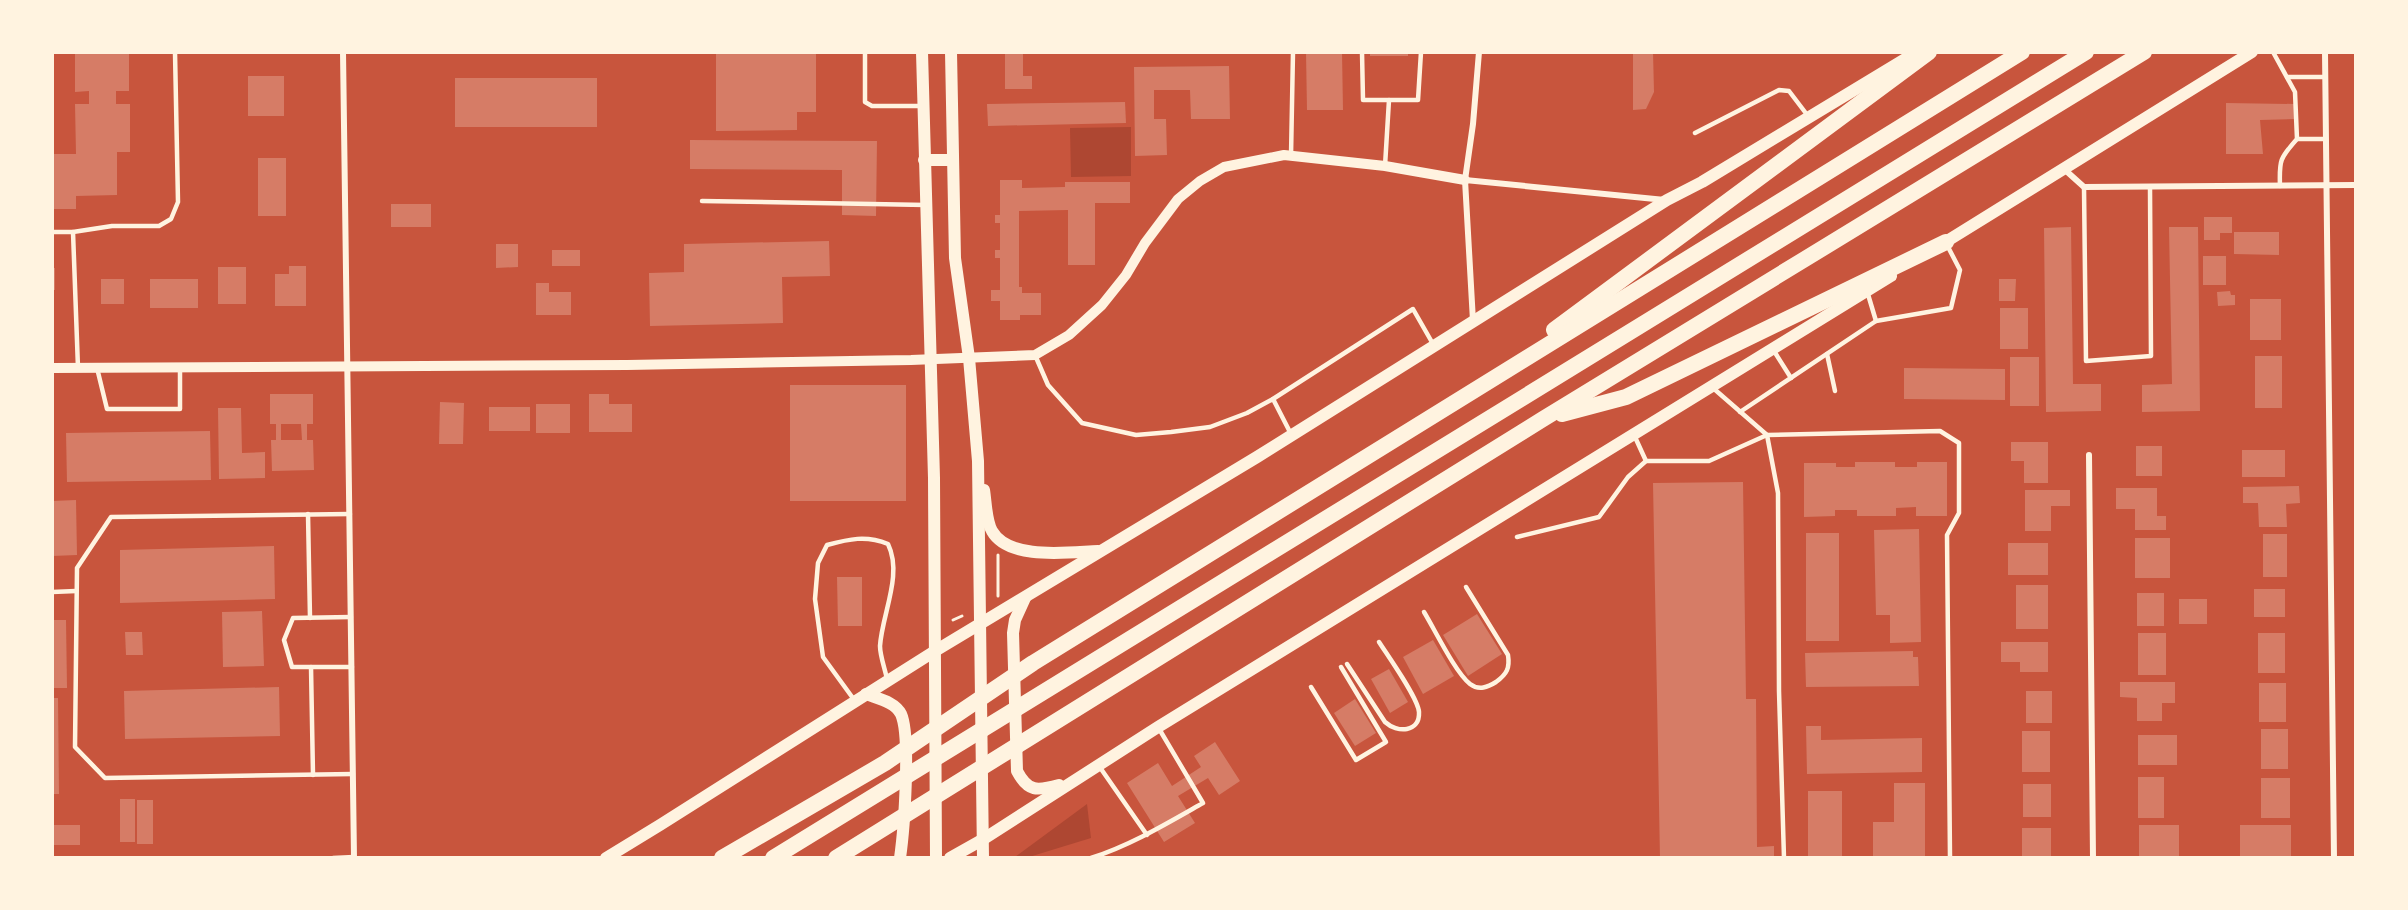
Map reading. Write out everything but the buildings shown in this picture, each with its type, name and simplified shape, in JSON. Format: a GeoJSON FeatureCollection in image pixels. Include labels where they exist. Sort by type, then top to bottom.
{"type":"FeatureCollection","features":[{"type":"Feature","properties":{"kind":"highway"},"geometry":{"type":"LineString","coordinates":[[1453,404],[1929,52]]}},
{"type":"Feature","properties":{"kind":"highway"},"geometry":{"type":"LineString","coordinates":[[722,858],[885,763],[1033,663],[2022,52]]}},
{"type":"Feature","properties":{"kind":"highway"},"geometry":{"type":"LineString","coordinates":[[773,858],[2086,52]]}},
{"type":"Feature","properties":{"kind":"highway"},"geometry":{"type":"LineString","coordinates":[[836,858],[1543,419],[2144,52]]}},
{"type":"Feature","properties":{"kind":"highway"},"geometry":{"type":"LineString","coordinates":[[1543,419],[1626,397],[1946,242]]}},
{"type":"Feature","properties":{"kind":"main road"},"geometry":{"type":"LineString","coordinates":[[922,52],[932,359],[936,858]]}},
{"type":"Feature","properties":{"kind":"main road"},"geometry":{"type":"LineString","coordinates":[[951,52],[956,258],[969,358],[978,461],[983,858]]}},
{"type":"Feature","properties":{"kind":"main road"},"geometry":{"type":"LineString","coordinates":[[606,858],[935,651],[1292,435],[1667,200],[1702,182],[1917,52]]}},
{"type":"Feature","properties":{"kind":"main road"},"geometry":{"type":"LineString","coordinates":[[950,858],[982,840],[1158,727],[2252,52]]}},
{"type":"Feature","properties":{"kind":"main road"},"geometry":{"type":"LineString","coordinates":[[924,160],[952,160]]}},
{"type":"Feature","properties":{"kind":"main road"},"geometry":{"type":"LineString","coordinates":[[978,461],[992,531],[1002,542],[1033,552],[1099,551]]}},
{"type":"Feature","properties":{"kind":"main road"},"geometry":{"type":"LineString","coordinates":[[1025,598],[1015,620],[1013,633],[1017,771],[1023,782],[1032,789],[1042,790],[1071,782]]}},
{"type":"Feature","properties":{"kind":"main road"},"geometry":{"type":"LineString","coordinates":[[866,694],[890,702],[901,713],[907,734],[900,858]]}},
{"type":"Feature","properties":{"kind":"street"},"geometry":{"type":"LineString","coordinates":[[343,52],[354,857]]}},
{"type":"Feature","properties":{"kind":"street"},"geometry":{"type":"LineString","coordinates":[[1473,322],[1465,180],[1473,124],[1479,52]]}},
{"type":"Feature","properties":{"kind":"street"},"geometry":{"type":"LineString","coordinates":[[2325,52],[2334,858]]}},
{"type":"Feature","properties":{"kind":"street"},"geometry":{"type":"LineString","coordinates":[[52,368],[627,365],[1035,355],[1070,335],[1102,305],[1126,275],[1161,220],[1178,199],[1200,181],[1224,167],[1258,159],[1292,156],[1385,166],[1465,180],[1667,200]]}},
{"type":"Feature","properties":{"kind":"street"},"geometry":{"type":"LineString","coordinates":[[2063,169],[2084,187],[2355,185]]}},
{"type":"Feature","properties":{"kind":"street"},"geometry":{"type":"LineString","coordinates":[[2089,455],[2093,858]]}},
{"type":"Feature","properties":{"kind":"lane"},"geometry":{"type":"LineString","coordinates":[[52,232],[73,232],[112,226],[159,226],[171,219],[178,202],[176,52]]}},
{"type":"Feature","properties":{"kind":"lane"},"geometry":{"type":"LineString","coordinates":[[864,52],[864,102],[872,106],[922,106]]}},
{"type":"Feature","properties":{"kind":"lane"},"geometry":{"type":"LineString","coordinates":[[1292,156],[1293,52]]}},
{"type":"Feature","properties":{"kind":"lane"},"geometry":{"type":"LineString","coordinates":[[1362,52],[1363,100],[1418,100],[1421,52]]}},
{"type":"Feature","properties":{"kind":"lane"},"geometry":{"type":"LineString","coordinates":[[2273,52],[2297,98],[2298,139]]}},
{"type":"Feature","properties":{"kind":"lane"},"geometry":{"type":"LineString","coordinates":[[2287,77],[2325,77]]}},
{"type":"Feature","properties":{"kind":"lane"},"geometry":{"type":"LineString","coordinates":[[1695,133],[1779,90],[1789,91],[1809,118]]}},
{"type":"Feature","properties":{"kind":"lane"},"geometry":{"type":"LineString","coordinates":[[1385,166],[1389,100]]}},
{"type":"Feature","properties":{"kind":"lane"},"geometry":{"type":"LineString","coordinates":[[2280,186],[2282,155],[2298,139],[2325,139]]}},
{"type":"Feature","properties":{"kind":"lane"},"geometry":{"type":"LineString","coordinates":[[2084,187],[2086,361],[2151,356],[2150,188]]}},
{"type":"Feature","properties":{"kind":"lane"},"geometry":{"type":"LineString","coordinates":[[702,201],[926,205]]}},
{"type":"Feature","properties":{"kind":"lane"},"geometry":{"type":"LineString","coordinates":[[73,232],[78,368]]}},
{"type":"Feature","properties":{"kind":"lane"},"geometry":{"type":"LineString","coordinates":[[1740,412],[1876,321],[1951,308],[1960,270],[1946,242]]}},
{"type":"Feature","properties":{"kind":"lane"},"geometry":{"type":"LineString","coordinates":[[1867,291],[1876,321]]}},
{"type":"Feature","properties":{"kind":"lane"},"geometry":{"type":"LineString","coordinates":[[1035,355],[1048,385],[1082,423],[1136,435],[1210,427],[1247,413],[1274,399],[1413,309],[1434,346]]}},
{"type":"Feature","properties":{"kind":"lane"},"geometry":{"type":"LineString","coordinates":[[1773,348],[1791,378]]}},
{"type":"Feature","properties":{"kind":"lane"},"geometry":{"type":"LineString","coordinates":[[1827,354],[1835,391]]}},
{"type":"Feature","properties":{"kind":"lane"},"geometry":{"type":"LineString","coordinates":[[97,368],[107,409],[180,409],[180,367]]}},
{"type":"Feature","properties":{"kind":"lane"},"geometry":{"type":"LineString","coordinates":[[1710,387],[1767,435],[1778,493],[1779,691],[1784,858]]}},
{"type":"Feature","properties":{"kind":"lane"},"geometry":{"type":"LineString","coordinates":[[1274,399],[1292,435]]}},
{"type":"Feature","properties":{"kind":"lane"},"geometry":{"type":"LineString","coordinates":[[1517,537],[1599,517],[1628,477],[1646,461],[1709,461],[1767,435],[1940,431],[1959,443],[1959,513],[1947,535],[1950,858]]}},
{"type":"Feature","properties":{"kind":"lane"},"geometry":{"type":"LineString","coordinates":[[1633,434],[1646,461]]}},
{"type":"Feature","properties":{"kind":"lane"},"geometry":{"type":"LineString","coordinates":[[308,514],[310,618]]}},
{"type":"Feature","properties":{"kind":"lane"},"geometry":{"type":"LineString","coordinates":[[350,514],[111,517],[77,568],[75,747],[105,778],[353,774]]}},
{"type":"Feature","properties":{"kind":"lane"},"geometry":{"type":"LineString","coordinates":[[855,701],[823,657],[815,599],[818,563],[827,545],[853,538],[873,538],[888,544],[892,554],[892,579],[880,648],[888,681]]}},
{"type":"Feature","properties":{"kind":"lane"},"geometry":{"type":"LineString","coordinates":[[1424,612],[1455,664],[1470,684],[1481,688],[1489,686],[1505,675],[1510,666],[1508,655],[1466,587]]}},
{"type":"Feature","properties":{"kind":"lane"},"geometry":{"type":"LineString","coordinates":[[52,592],[76,591]]}},
{"type":"Feature","properties":{"kind":"lane"},"geometry":{"type":"LineString","coordinates":[[351,617],[293,618],[284,640],[292,667],[352,667]]}},
{"type":"Feature","properties":{"kind":"lane"},"geometry":{"type":"LineString","coordinates":[[1347,664],[1385,722],[1393,729],[1406,730],[1415,724],[1419,712],[1415,701],[1380,642]]}},
{"type":"Feature","properties":{"kind":"lane"},"geometry":{"type":"LineString","coordinates":[[310,667],[313,775]]}},
{"type":"Feature","properties":{"kind":"lane"},"geometry":{"type":"LineString","coordinates":[[1311,687],[1356,760],[1386,742],[1341,667]]}},
{"type":"Feature","properties":{"kind":"lane"},"geometry":{"type":"LineString","coordinates":[[1091,858],[1110,855],[1203,803],[1158,727]]}},
{"type":"Feature","properties":{"kind":"lane"},"geometry":{"type":"LineString","coordinates":[[1098,765],[1147,835]]}},
{"type":"Feature","properties":{"kind":"lane"},"geometry":{"type":"LineString","coordinates":[[333,858],[354,857]]}},
{"type":"Feature","properties":{"kind":"path"},"geometry":{"type":"LineString","coordinates":[[993,601],[998,599],[996,557],[1000,549]]}},
{"type":"Feature","properties":{"kind":"shaded area"},"geometry":{"type":"Polygon","coordinates":[[[1131,127],[1131,176],[1071,177],[1070,128],[1131,127]]]}},
{"type":"Feature","properties":{"kind":"shaded area"},"geometry":{"type":"Polygon","coordinates":[[[1087,804],[1091,838],[1029,857],[1015,857],[1087,804]]]}}]}
